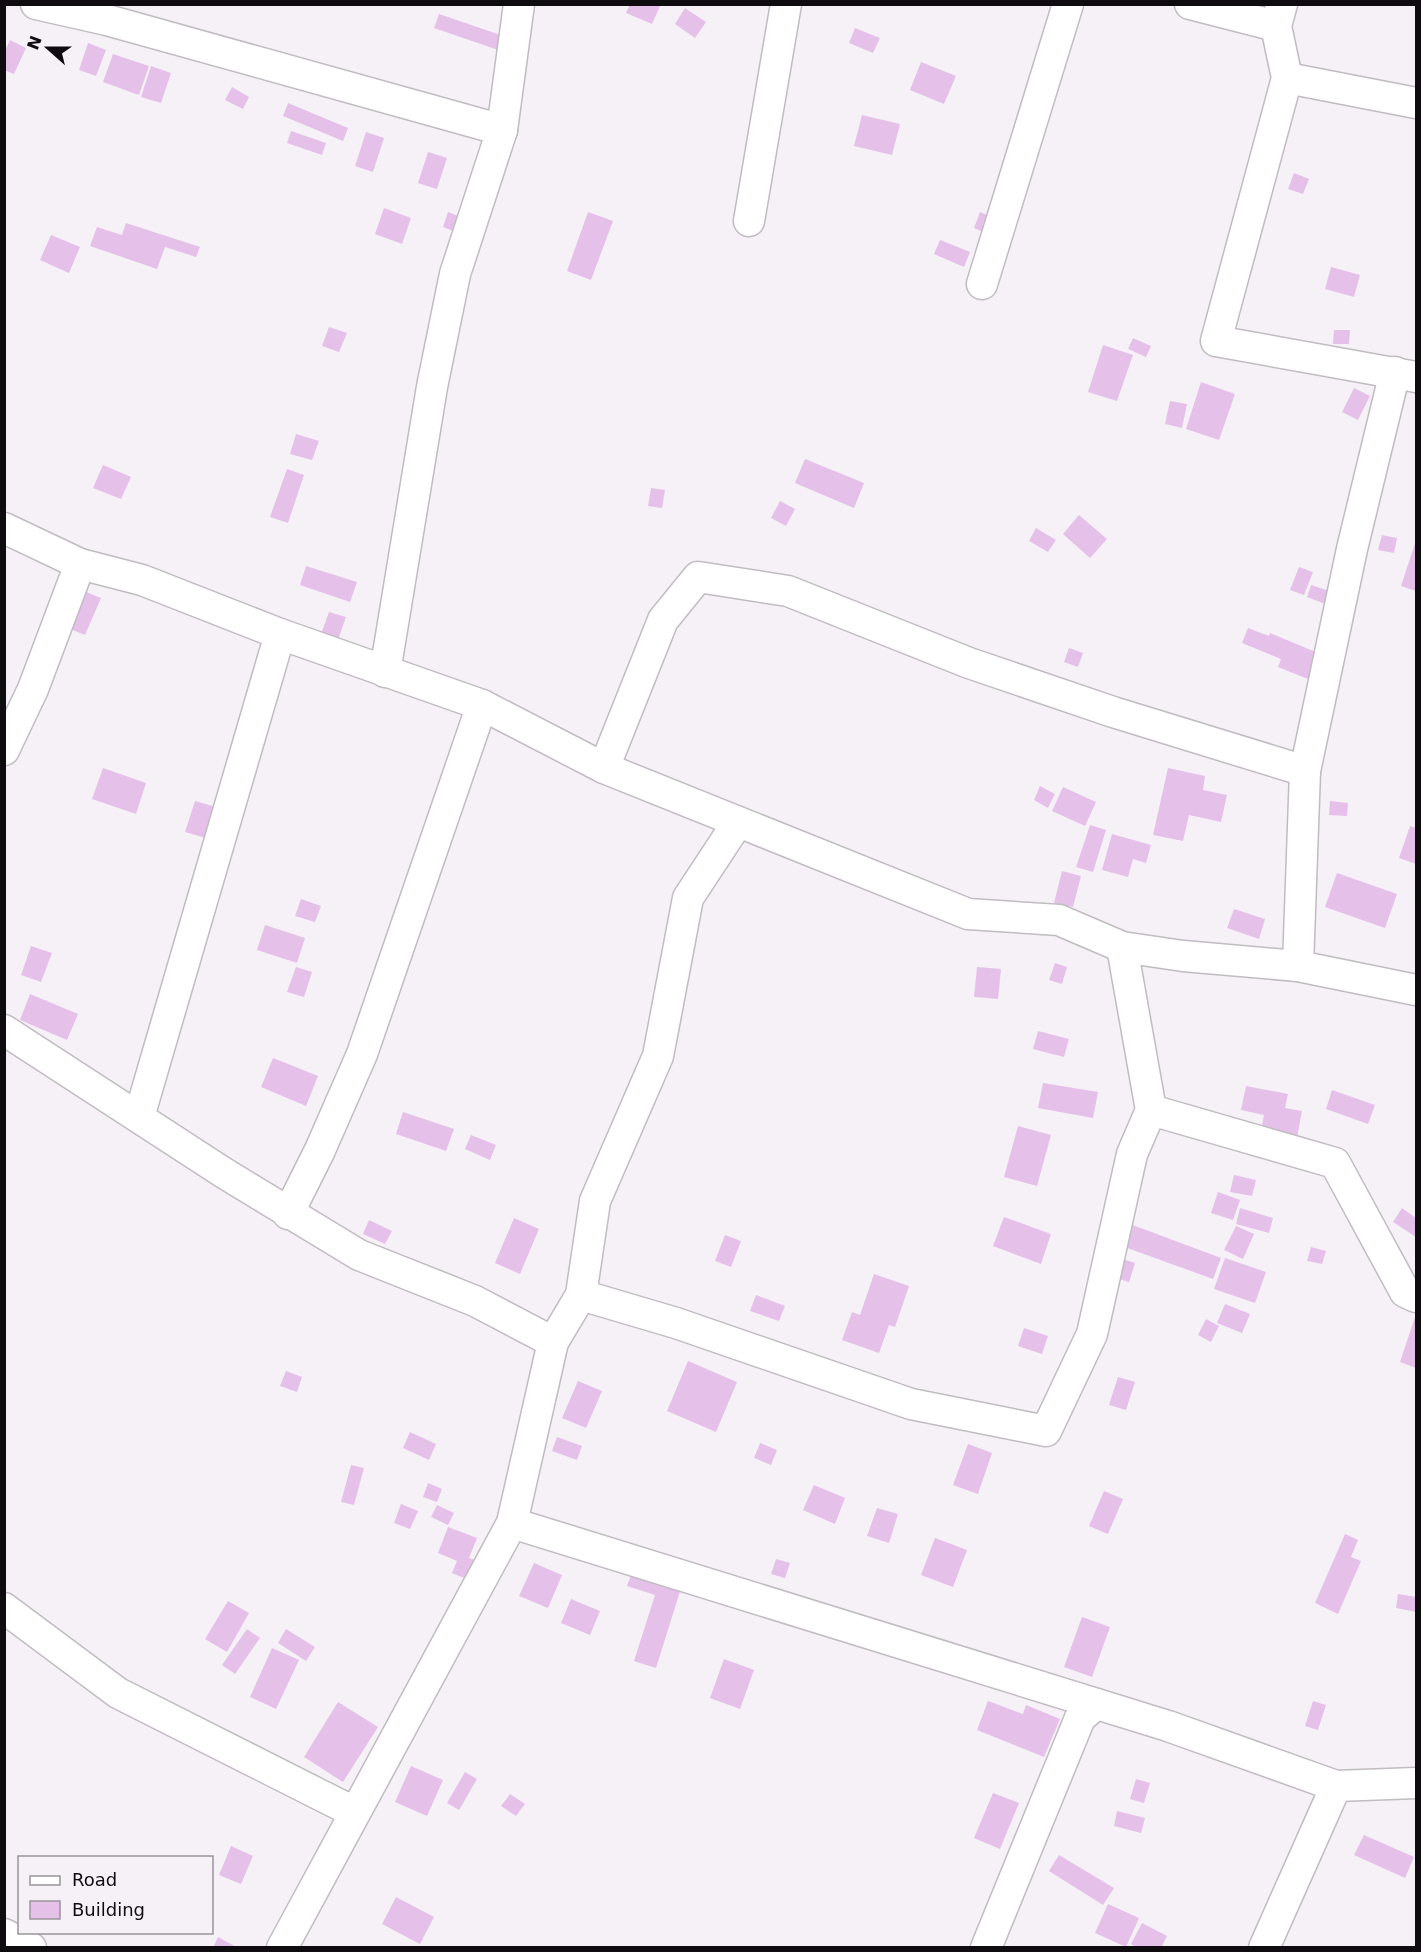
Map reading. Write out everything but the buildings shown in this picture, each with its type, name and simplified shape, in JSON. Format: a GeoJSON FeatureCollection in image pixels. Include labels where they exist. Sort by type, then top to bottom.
{"type":"FeatureCollection","features":[{"type":"Feature","properties":{"kind":"street"},"geometry":{"type":"LineString","coordinates":[[36,4],[107,20],[502,130]]}},
{"type":"Feature","properties":{"kind":"street"},"geometry":{"type":"LineString","coordinates":[[385,672],[432,387],[455,274],[502,130],[519,4]]}},
{"type":"Feature","properties":{"kind":"street"},"geometry":{"type":"LineString","coordinates":[[749,221],[786,4]]}},
{"type":"Feature","properties":{"kind":"street"},"geometry":{"type":"LineString","coordinates":[[982,285],[1068,4]]}},
{"type":"Feature","properties":{"kind":"street"},"geometry":{"type":"LineString","coordinates":[[1190,4],[1279,15],[1287,78],[1216,341],[1406,374],[1352,549],[1305,771],[1298,966]]}},
{"type":"Feature","properties":{"kind":"street"},"geometry":{"type":"LineString","coordinates":[[1287,78],[1416,104]]}},
{"type":"Feature","properties":{"kind":"street"},"geometry":{"type":"LineString","coordinates":[[4,528],[80,564],[142,580],[280,634],[482,705],[604,768],[968,914],[1059,920],[1122,947],[1183,956],[1298,966],[1416,990]]}},
{"type":"Feature","properties":{"kind":"street"},"geometry":{"type":"LineString","coordinates":[[4,750],[33,689],[80,564]]}},
{"type":"Feature","properties":{"kind":"street"},"geometry":{"type":"LineString","coordinates":[[604,768],[663,620],[698,577],[788,591],[969,663],[1113,712],[1305,771]]}},
{"type":"Feature","properties":{"kind":"street"},"geometry":{"type":"LineString","coordinates":[[139,1117],[280,634]]}},
{"type":"Feature","properties":{"kind":"street"},"geometry":{"type":"LineString","coordinates":[[288,1214],[320,1150],[362,1054],[482,705]]}},
{"type":"Feature","properties":{"kind":"street"},"geometry":{"type":"LineString","coordinates":[[282,1947],[512,1523],[553,1341],[581,1295],[595,1201],[658,1056],[688,898],[738,822]]}},
{"type":"Feature","properties":{"kind":"street"},"geometry":{"type":"LineString","coordinates":[[581,1295],[676,1323],[911,1404],[1046,1431],[1092,1334],[1132,1154],[1151,1110],[1122,947]]}},
{"type":"Feature","properties":{"kind":"street"},"geometry":{"type":"LineString","coordinates":[[4,1030],[288,1214],[359,1255],[475,1301],[553,1341]]}},
{"type":"Feature","properties":{"kind":"street"},"geometry":{"type":"LineString","coordinates":[[1151,1110],[1335,1163],[1405,1292],[1416,1297]]}},
{"type":"Feature","properties":{"kind":"street"},"geometry":{"type":"LineString","coordinates":[[512,1523],[1168,1726],[1336,1785],[1416,1783]]}},
{"type":"Feature","properties":{"kind":"street"},"geometry":{"type":"LineString","coordinates":[[4,1608],[118,1693],[354,1812]]}},
{"type":"Feature","properties":{"kind":"street"},"geometry":{"type":"LineString","coordinates":[[986,1947],[1080,1718],[1096,1704]]}},
{"type":"Feature","properties":{"kind":"street"},"geometry":{"type":"LineString","coordinates":[[1264,1947],[1336,1785]]}},
{"type":"Feature","properties":{"kind":"street"},"geometry":{"type":"LineString","coordinates":[[4,1934],[31,1947]]}}]}
